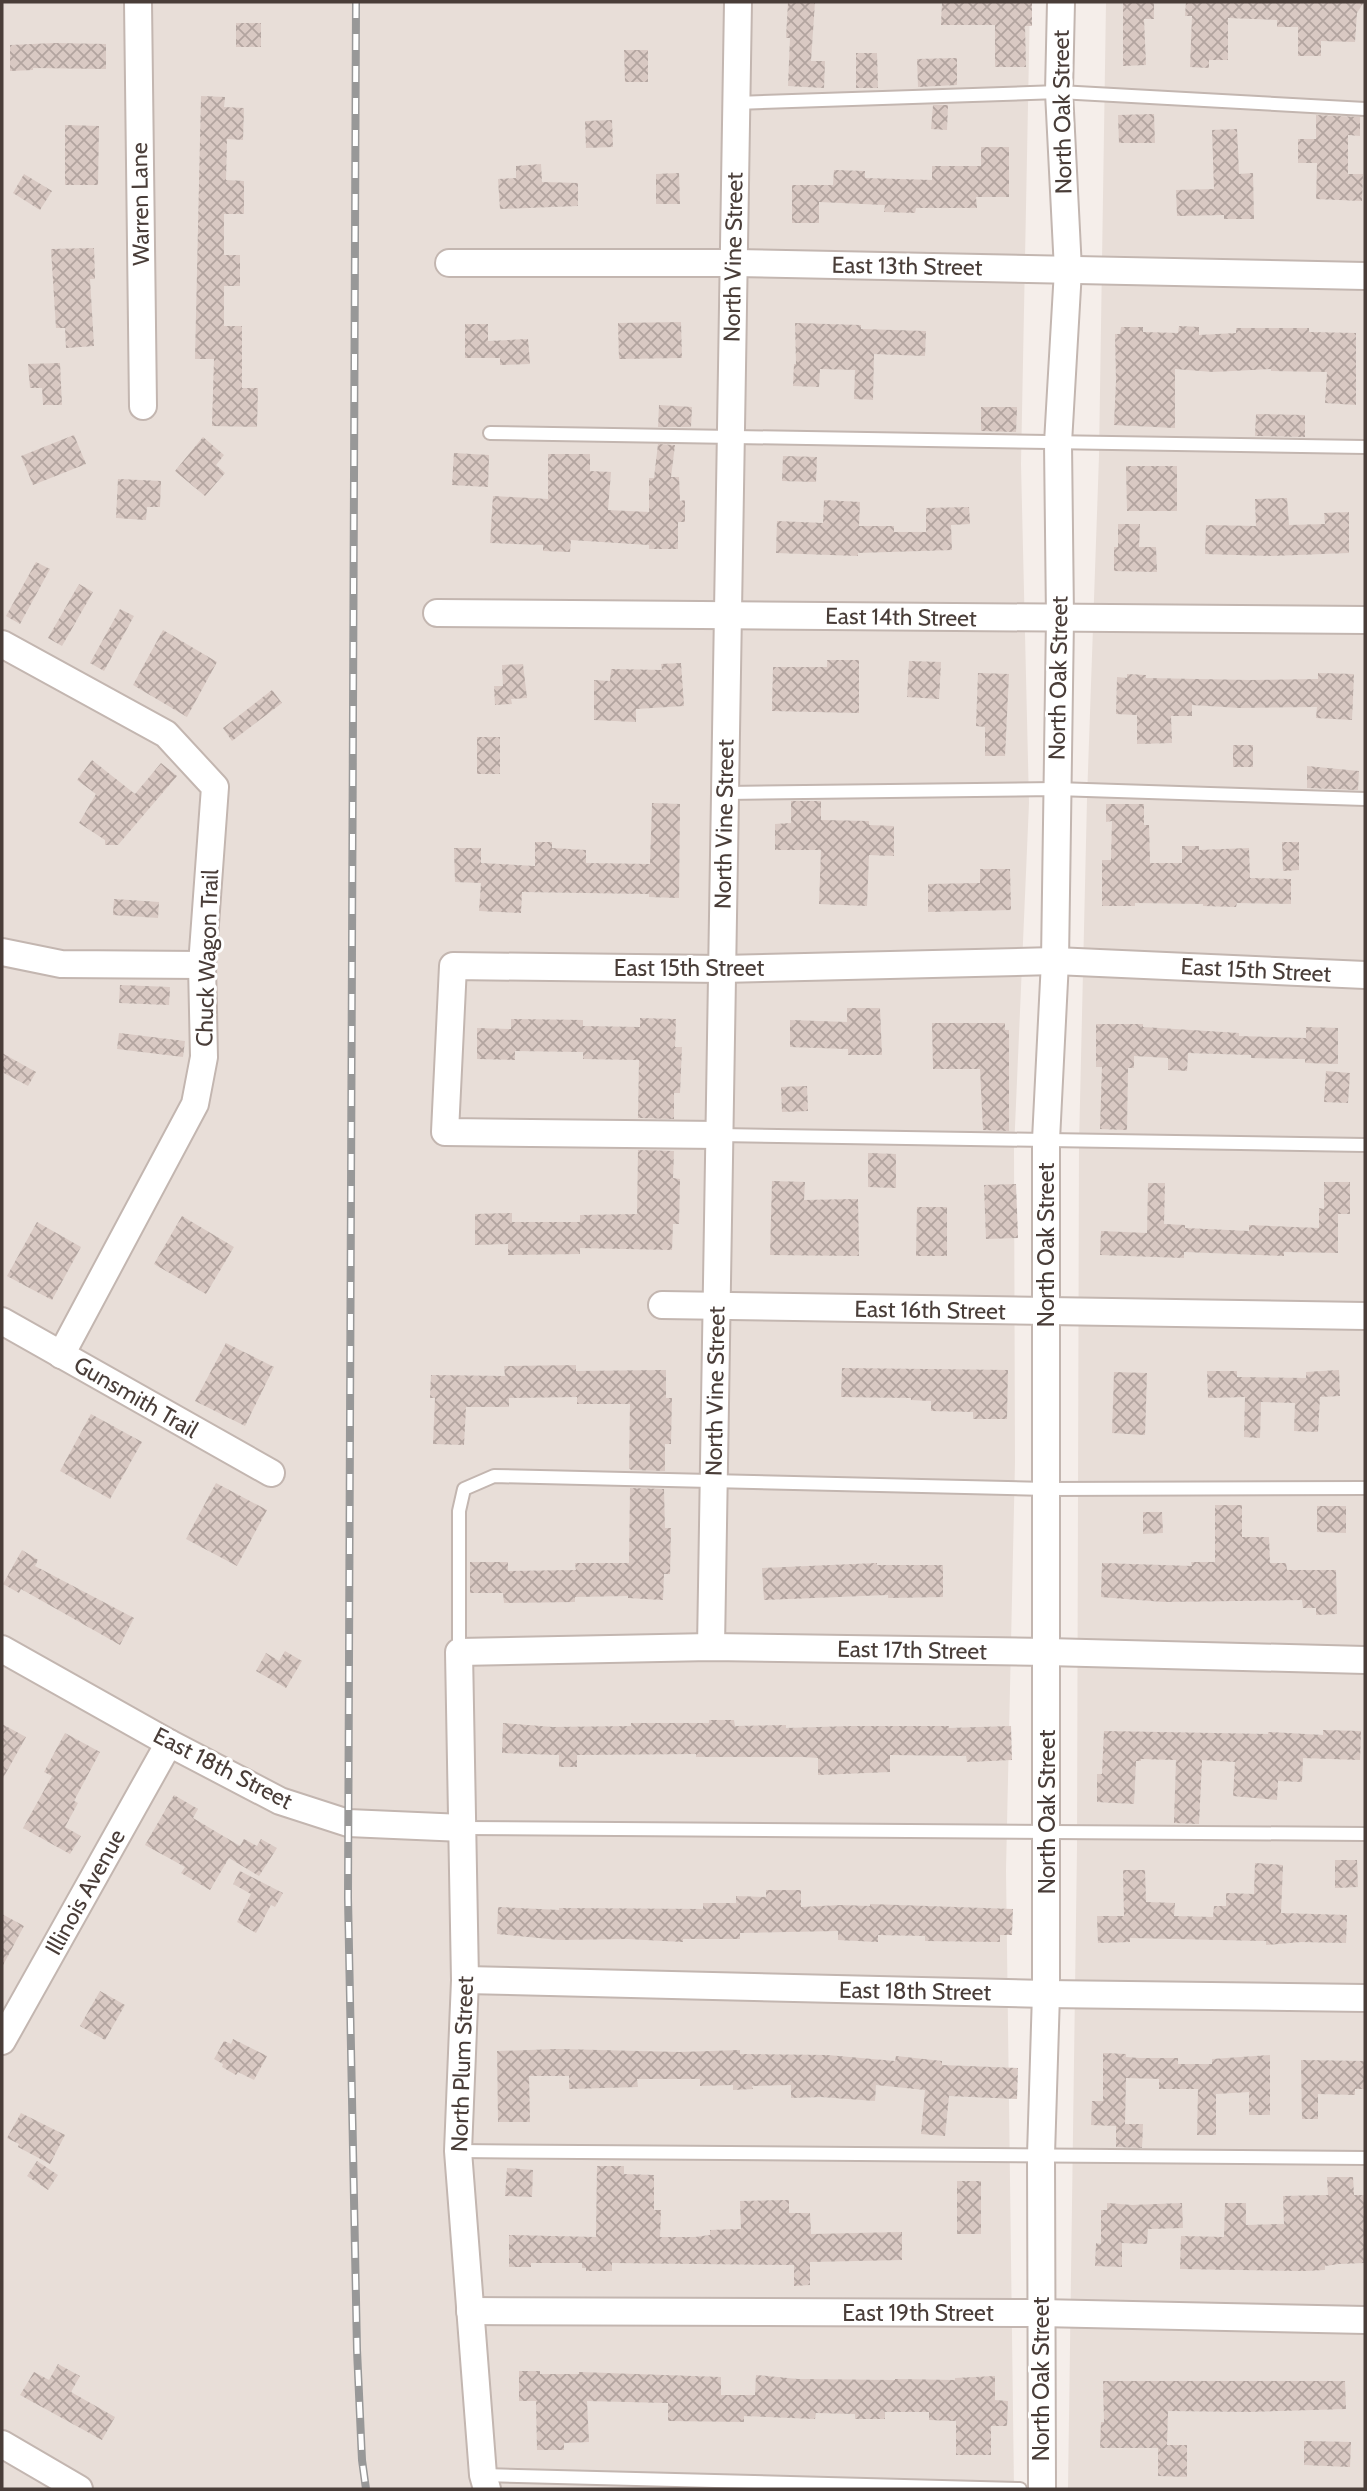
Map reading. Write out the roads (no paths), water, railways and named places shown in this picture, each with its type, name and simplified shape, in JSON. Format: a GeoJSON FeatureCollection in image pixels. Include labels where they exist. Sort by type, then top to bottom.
{"type":"FeatureCollection","features":[{"type":"Feature","properties":{"kind":"street","name":"Warren Lane"},"geometry":{"type":"LineString","coordinates":[[138,2],[143,406]]}},
{"type":"Feature","properties":{"kind":"street","name":"North Vine Street"},"geometry":{"type":"LineString","coordinates":[[711,1647],[738,2]]}},
{"type":"Feature","properties":{"kind":"street","name":"North Oak Street"},"geometry":{"type":"LineString","coordinates":[[1041,2489],[1041,2155],[1046,1994],[1046,1140],[1055,961],[1058,443],[1068,270],[1059,92],[1061,2]]}},
{"type":"Feature","properties":{"kind":"street","name":"East 13th Street"},"geometry":{"type":"LineString","coordinates":[[449,263],[733,263],[1365,276]]}},
{"type":"Feature","properties":{"kind":"street","name":"East 14th Street"},"geometry":{"type":"LineString","coordinates":[[436,613],[1365,620]]}},
{"type":"Feature","properties":{"kind":"street","name":"Chuck Wagon Trail"},"geometry":{"type":"LineString","coordinates":[[2,644],[166,734],[215,787],[202,965],[204,1057],[195,1104],[61,1355]]}},
{"type":"Feature","properties":{"kind":"street"},"geometry":{"type":"LineString","coordinates":[[2,952],[61,964],[202,965]]}},
{"type":"Feature","properties":{"kind":"street","name":"East 15th Street"},"geometry":{"type":"LineString","coordinates":[[719,1135],[445,1132],[453,966],[722,969],[1055,961],[1365,975]]}},
{"type":"Feature","properties":{"kind":"street","name":"East 16th Street"},"geometry":{"type":"LineString","coordinates":[[662,1305],[1365,1316]]}},
{"type":"Feature","properties":{"kind":"street","name":"Gunsmith Trail"},"geometry":{"type":"LineString","coordinates":[[2,1321],[271,1474]]}},
{"type":"Feature","properties":{"kind":"street","name":"East 17th Street"},"geometry":{"type":"LineString","coordinates":[[460,1652],[711,1647],[1365,1660]]}},
{"type":"Feature","properties":{"kind":"street","name":"East 18th Street"},"geometry":{"type":"LineString","coordinates":[[2,1648],[169,1743],[280,1801],[348,1823],[463,1828]]}},
{"type":"Feature","properties":{"kind":"street","name":"North Plum Street"},"geometry":{"type":"LineString","coordinates":[[460,1652],[465,1980],[458,2151],[485,2482]]}},
{"type":"Feature","properties":{"kind":"street","name":"Illinois Avenue"},"geometry":{"type":"LineString","coordinates":[[2,2041],[9,2011],[169,1743]]}},
{"type":"Feature","properties":{"kind":"street","name":"East 18th Street"},"geometry":{"type":"LineString","coordinates":[[465,1980],[1046,1994],[1365,1998]]}},
{"type":"Feature","properties":{"kind":"street","name":"East 19th Street"},"geometry":{"type":"LineString","coordinates":[[470,2311],[1040,2313],[1365,2320]]}},
{"type":"Feature","properties":{"kind":"street"},"geometry":{"type":"LineString","coordinates":[[3,2446],[79,2489]]}},
{"type":"Feature","properties":{"kind":"lane"},"geometry":{"type":"LineString","coordinates":[[736,103],[1059,92],[1365,109]]}},
{"type":"Feature","properties":{"kind":"lane"},"geometry":{"type":"LineString","coordinates":[[490,433],[1365,447]]}},
{"type":"Feature","properties":{"kind":"lane"},"geometry":{"type":"LineString","coordinates":[[725,793],[1056,789],[1365,799]]}},
{"type":"Feature","properties":{"kind":"lane"},"geometry":{"type":"LineString","coordinates":[[719,1135],[1365,1144]]}},
{"type":"Feature","properties":{"kind":"lane"},"geometry":{"type":"LineString","coordinates":[[460,1652],[459,1511],[464,1489],[494,1476],[1047,1489],[1365,1488]]}},
{"type":"Feature","properties":{"kind":"lane"},"geometry":{"type":"LineString","coordinates":[[463,1828],[1365,1834]]}},
{"type":"Feature","properties":{"kind":"lane"},"geometry":{"type":"LineString","coordinates":[[458,2151],[1365,2158]]}},
{"type":"Feature","properties":{"kind":"lane"},"geometry":{"type":"LineString","coordinates":[[485,2482],[1020,2489]]}},
{"type":"Feature","properties":{"kind":"railway"},"geometry":{"type":"LineString","coordinates":[[356,2],[348,1898],[357,2350],[362,2460],[366,2489]]}}]}
